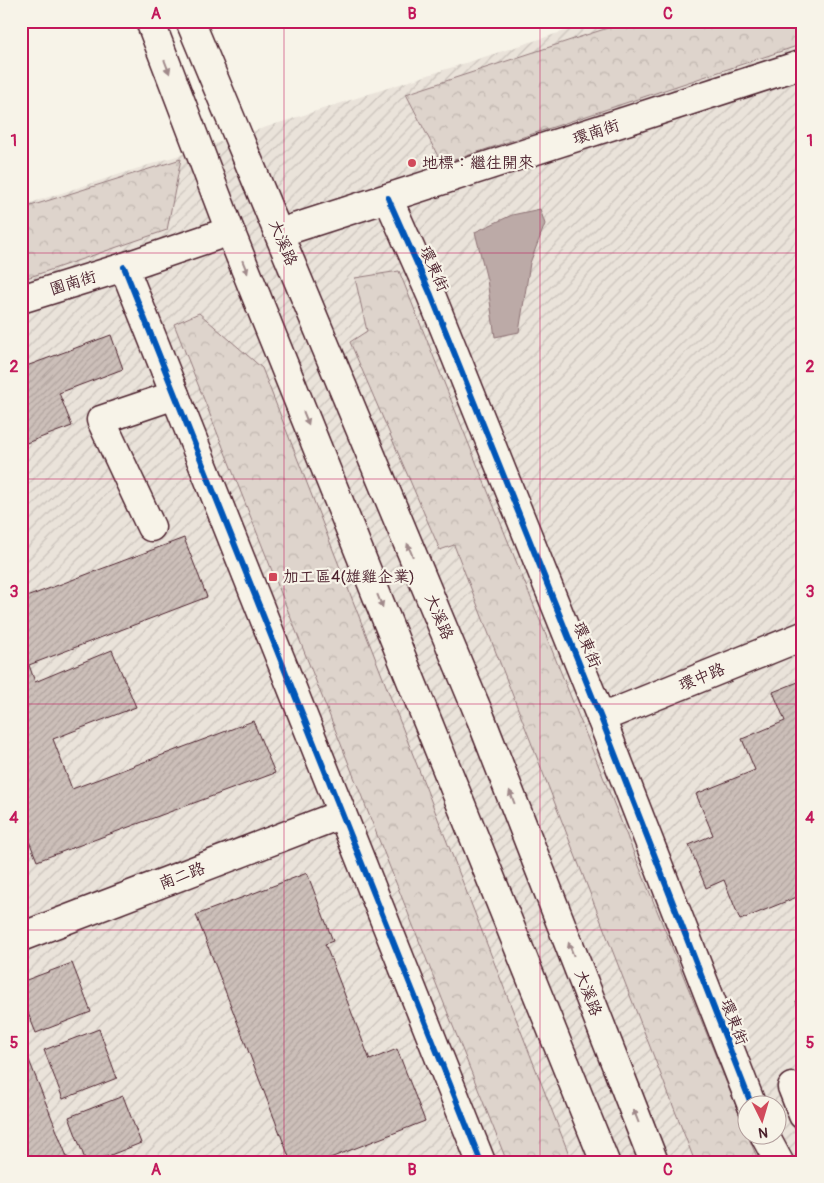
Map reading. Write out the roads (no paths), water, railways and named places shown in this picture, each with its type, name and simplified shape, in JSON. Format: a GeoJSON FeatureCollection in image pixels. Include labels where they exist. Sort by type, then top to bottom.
{"type":"FeatureCollection","features":[{"type":"Feature","properties":{"kind":"street"},"geometry":{"type":"LineString","coordinates":[[150,21],[230,231],[606,1162]]}},
{"type":"Feature","properties":{"kind":"street","name":"大溪路"},"geometry":{"type":"LineString","coordinates":[[190,21],[481,719],[654,1162]]}},
{"type":"Feature","properties":{"kind":"street","name":"環南街"},"geometry":{"type":"LineString","coordinates":[[279,233],[803,64]]}},
{"type":"Feature","properties":{"kind":"street","name":"環東街"},"geometry":{"type":"LineString","coordinates":[[388,198],[431,295],[601,718],[748,1096]]}},
{"type":"Feature","properties":{"kind":"street","name":"園南街"},"geometry":{"type":"LineString","coordinates":[[21,298],[124,267],[230,231]]}},
{"type":"Feature","properties":{"kind":"street"},"geometry":{"type":"LineString","coordinates":[[124,267],[481,1162]]}},
{"type":"Feature","properties":{"kind":"street"},"geometry":{"type":"LineString","coordinates":[[152,527],[101,420],[175,395]]}},
{"type":"Feature","properties":{"kind":"street","name":"環中路"},"geometry":{"type":"LineString","coordinates":[[601,718],[803,636]]}},
{"type":"Feature","properties":{"kind":"street","name":"南二路"},"geometry":{"type":"LineString","coordinates":[[21,937],[342,814]]}},
{"type":"Feature","properties":{"kind":"street"},"geometry":{"type":"LineString","coordinates":[[792,1087],[803,1115]]}},
{"type":"Feature","properties":{"kind":"street"},"geometry":{"type":"LineString","coordinates":[[770,1146],[779,1162]]}},
{"type":"Feature","properties":{"kind":"place","name":"地標：繼往開來"},"geometry":{"type":"Point","coordinates":[412,163]}},
{"type":"Feature","properties":{"kind":"place","name":"加工區4(雄雞企業)"},"geometry":{"type":"Point","coordinates":[273,577]}}]}
